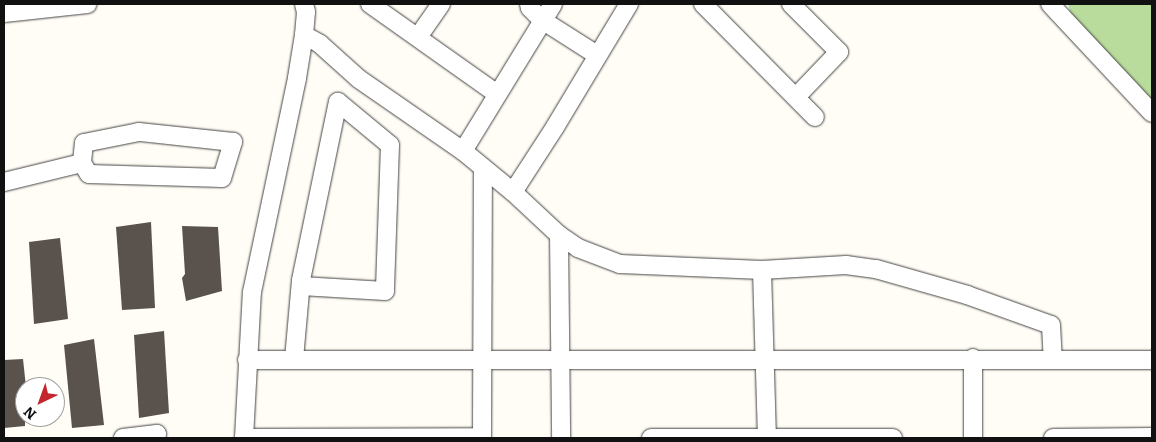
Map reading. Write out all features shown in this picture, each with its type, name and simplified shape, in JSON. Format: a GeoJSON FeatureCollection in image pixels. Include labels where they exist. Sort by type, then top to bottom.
{"type":"FeatureCollection","features":[{"type":"Feature","properties":{"kind":"street"},"geometry":{"type":"LineString","coordinates":[[4,13],[88,4]]}},
{"type":"Feature","properties":{"kind":"street"},"geometry":{"type":"LineString","coordinates":[[304,4],[306,12],[304,35],[252,292],[244,438],[482,438],[483,168]]}},
{"type":"Feature","properties":{"kind":"street"},"geometry":{"type":"LineString","coordinates":[[370,4],[497,94]]}},
{"type":"Feature","properties":{"kind":"street"},"geometry":{"type":"LineString","coordinates":[[418,37],[441,4]]}},
{"type":"Feature","properties":{"kind":"street"},"geometry":{"type":"LineString","coordinates":[[529,4],[530,8],[542,20],[597,55]]}},
{"type":"Feature","properties":{"kind":"street"},"geometry":{"type":"LineString","coordinates":[[462,151],[552,4]]}},
{"type":"Feature","properties":{"kind":"street"},"geometry":{"type":"LineString","coordinates":[[513,192],[555,127],[629,4]]}},
{"type":"Feature","properties":{"kind":"street"},"geometry":{"type":"LineString","coordinates":[[703,4],[815,117]]}},
{"type":"Feature","properties":{"kind":"street"},"geometry":{"type":"LineString","coordinates":[[791,4],[839,52],[796,97]]}},
{"type":"Feature","properties":{"kind":"street"},"geometry":{"type":"LineString","coordinates":[[1050,4],[1152,113]]}},
{"type":"Feature","properties":{"kind":"street"},"geometry":{"type":"LineString","coordinates":[[304,35],[320,44],[359,79],[462,151],[513,192],[559,235],[578,248],[620,264],[762,270],[846,265],[876,269],[967,295],[1052,325],[1053,359]]}},
{"type":"Feature","properties":{"kind":"street"},"geometry":{"type":"LineString","coordinates":[[294,359],[301,280],[338,102],[390,145],[385,290],[301,286]]}},
{"type":"Feature","properties":{"kind":"street"},"geometry":{"type":"LineString","coordinates":[[139,132],[232,142],[222,178],[89,174],[82,163],[84,143],[139,132]]}},
{"type":"Feature","properties":{"kind":"street"},"geometry":{"type":"LineString","coordinates":[[4,182],[82,163]]}},
{"type":"Feature","properties":{"kind":"street"},"geometry":{"type":"LineString","coordinates":[[559,235],[561,438]]}},
{"type":"Feature","properties":{"kind":"street"},"geometry":{"type":"LineString","coordinates":[[762,270],[767,437]]}},
{"type":"Feature","properties":{"kind":"street"},"geometry":{"type":"LineString","coordinates":[[247,360],[482,358],[1152,360]]}},
{"type":"Feature","properties":{"kind":"street"},"geometry":{"type":"LineString","coordinates":[[973,358],[973,438]]}},
{"type":"Feature","properties":{"kind":"street"},"geometry":{"type":"LineString","coordinates":[[123,438],[157,434],[156,438]]}},
{"type":"Feature","properties":{"kind":"street"},"geometry":{"type":"LineString","coordinates":[[1053,438],[1152,437]]}},
{"type":"Feature","properties":{"kind":"street"},"geometry":{"type":"LineString","coordinates":[[651,438],[893,438]]}},
{"type":"Feature","properties":{"kind":"green space"},"geometry":{"type":"Polygon","coordinates":[[[1068,4],[1152,4],[1152,104],[1072,18],[1068,4]]]}},
{"type":"Feature","properties":{"kind":"building"},"geometry":{"type":"Polygon","coordinates":[[[151,222],[155,308],[122,310],[116,227],[151,222]]]}},
{"type":"Feature","properties":{"kind":"building"},"geometry":{"type":"Polygon","coordinates":[[[182,226],[218,227],[222,291],[186,301],[182,278],[185,274],[182,226]]]}},
{"type":"Feature","properties":{"kind":"building"},"geometry":{"type":"Polygon","coordinates":[[[60,238],[68,319],[34,324],[29,242],[60,238]]]}},
{"type":"Feature","properties":{"kind":"building"},"geometry":{"type":"Polygon","coordinates":[[[164,331],[169,413],[139,418],[134,335],[164,331]]]}},
{"type":"Feature","properties":{"kind":"building"},"geometry":{"type":"Polygon","coordinates":[[[94,339],[104,425],[72,428],[64,345],[94,339]]]}},
{"type":"Feature","properties":{"kind":"building"},"geometry":{"type":"Polygon","coordinates":[[[23,359],[25,377],[15,377],[15,427],[4,428],[4,360],[23,359]]]}}]}
